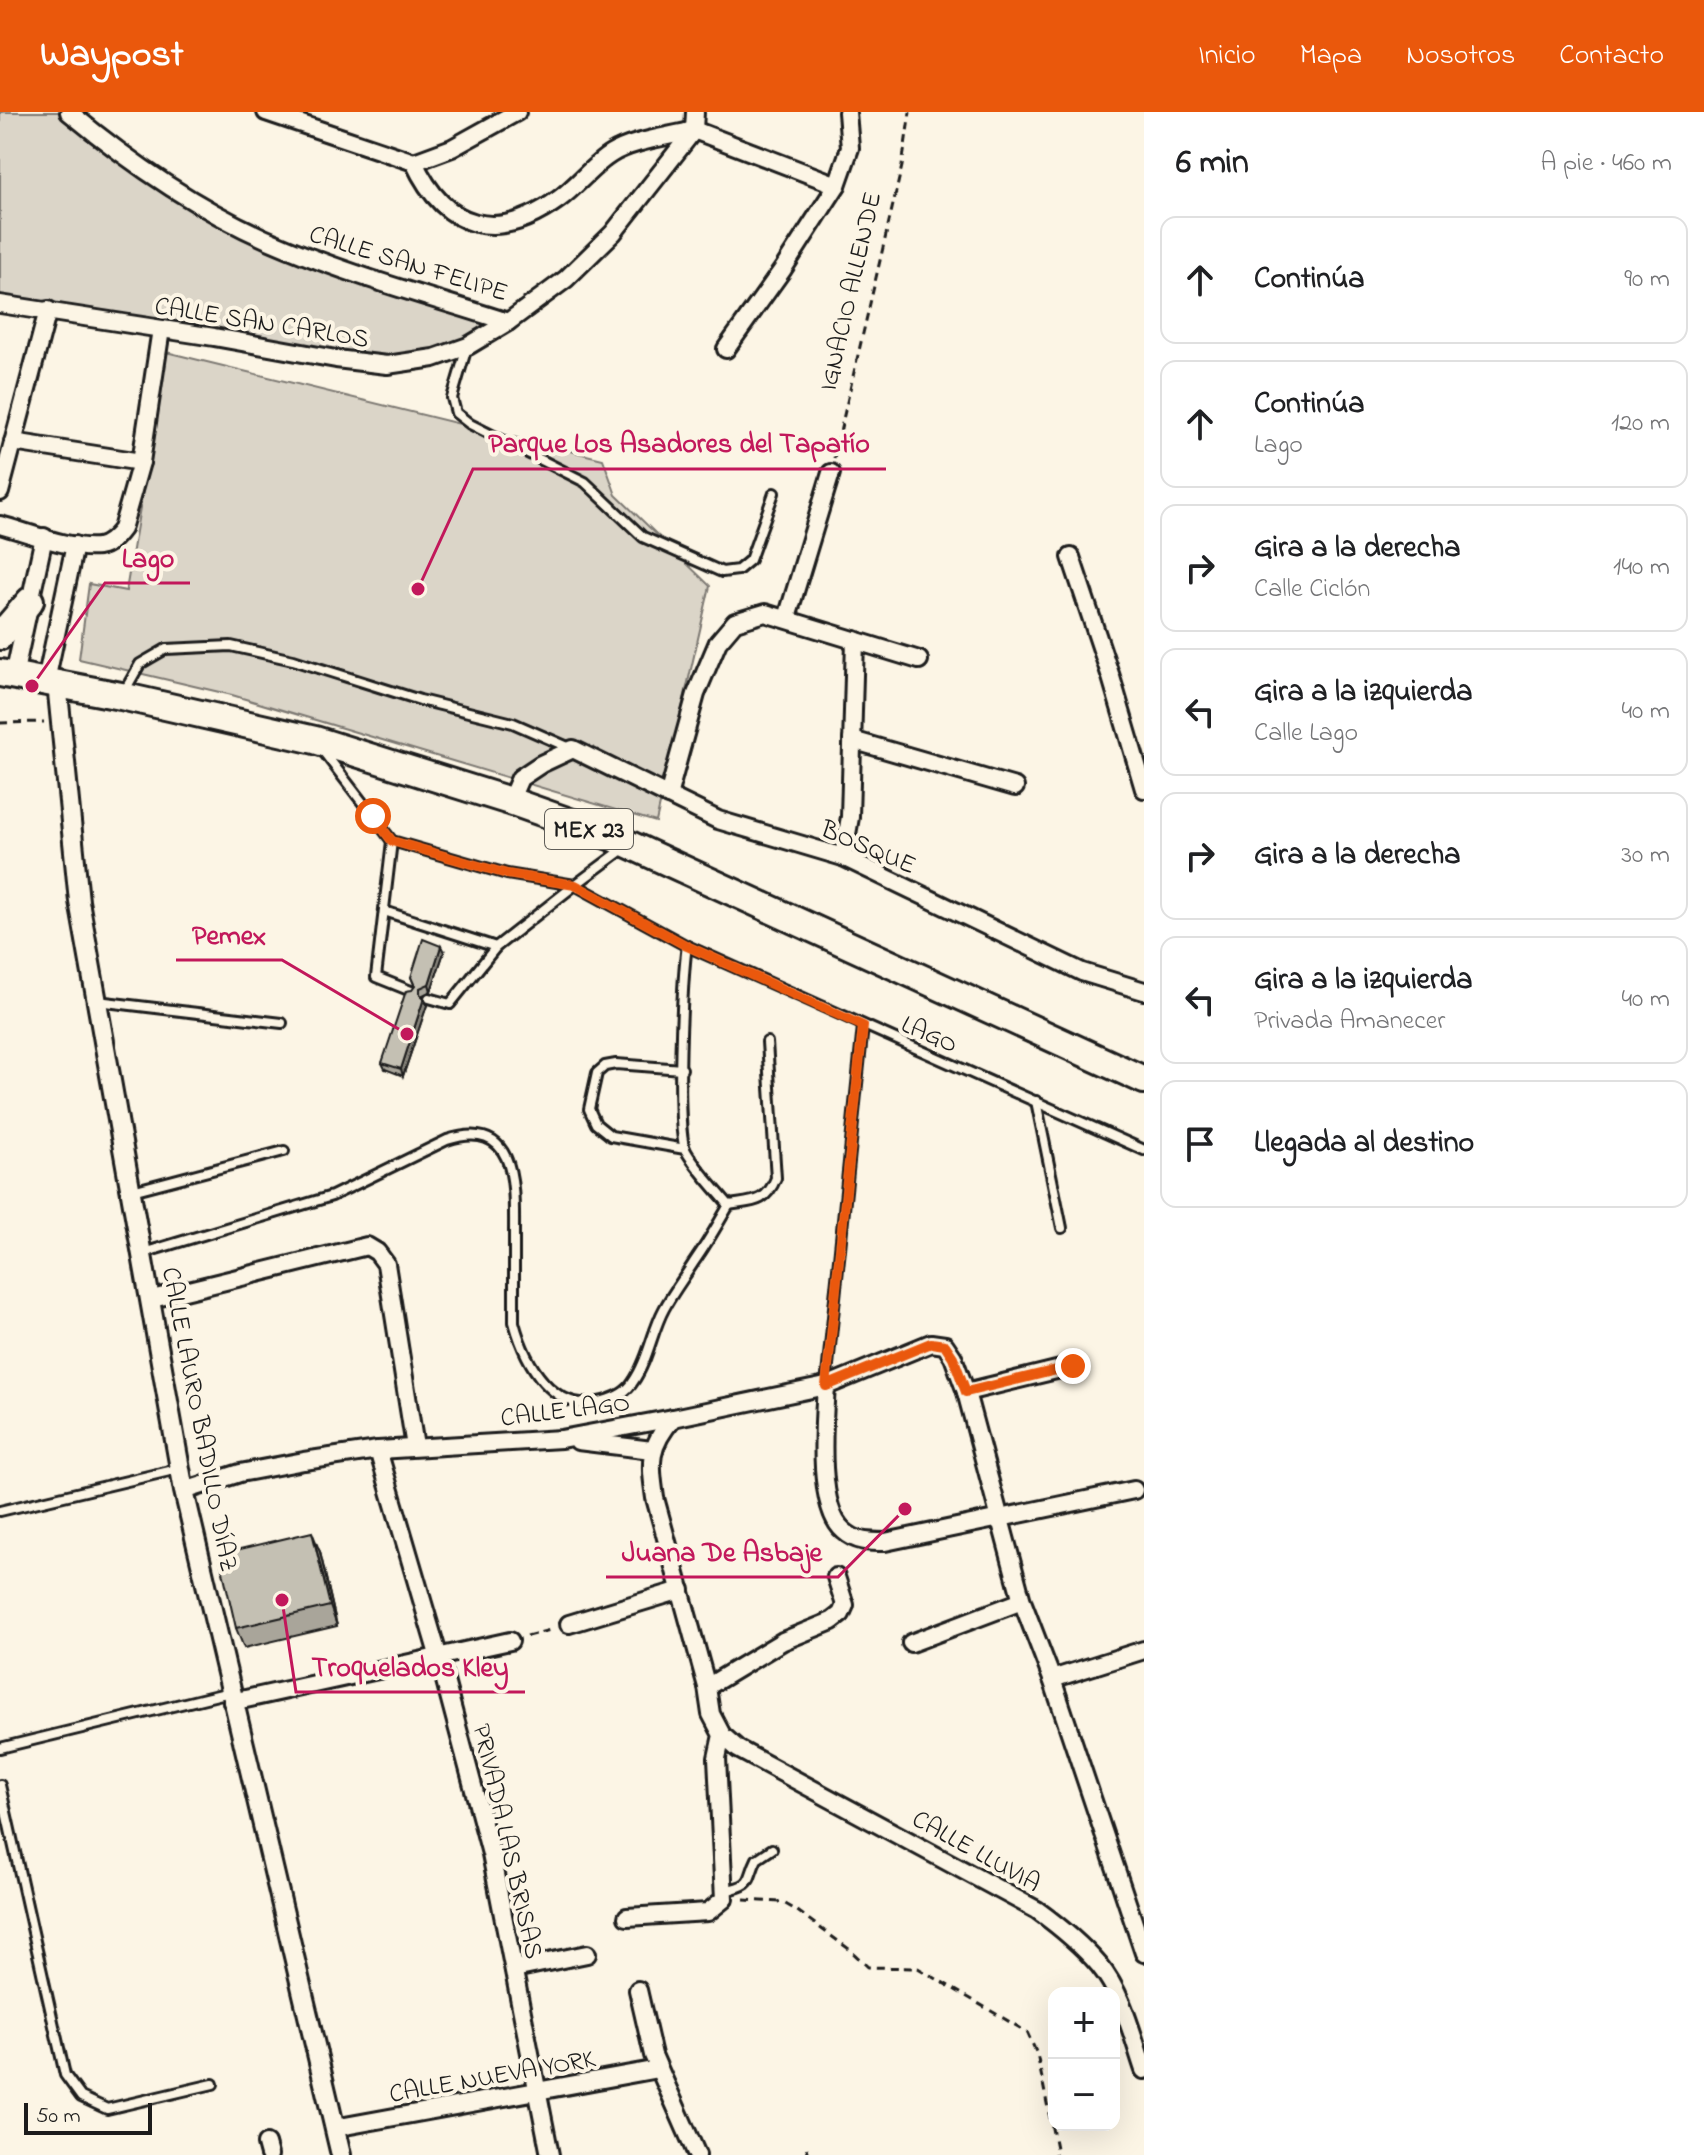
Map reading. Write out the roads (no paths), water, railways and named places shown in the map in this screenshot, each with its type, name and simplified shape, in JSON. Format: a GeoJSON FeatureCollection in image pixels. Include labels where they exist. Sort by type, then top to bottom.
{"type":"FeatureCollection","features":[{"type":"Feature","properties":{"kind":"highway"},"geometry":{"type":"LineString","coordinates":[[0,636],[30,601]]}},
{"type":"Feature","properties":{"kind":"highway","name":"MEX 23"},"geometry":{"type":"LineString","coordinates":[[7,674],[315,740],[510,801],[629,844],[1144,1080]]}},
{"type":"Feature","properties":{"kind":"street","name":"CALLE SAN FELIPE"},"geometry":{"type":"LineString","coordinates":[[69,112],[118,153],[198,204],[284,248],[379,282],[508,322],[566,279],[613,233],[694,130]]}},
{"type":"Feature","properties":{"kind":"street"},"geometry":{"type":"LineString","coordinates":[[266,112],[414,162],[452,148],[517,112]]}},
{"type":"Feature","properties":{"kind":"street"},"geometry":{"type":"LineString","coordinates":[[694,130],[695,112]]}},
{"type":"Feature","properties":{"kind":"street"},"geometry":{"type":"LineString","coordinates":[[726,349],[837,185],[850,148],[847,112]]}},
{"type":"Feature","properties":{"kind":"street"},"geometry":{"type":"LineString","coordinates":[[414,162],[424,183],[458,215],[478,225],[504,225],[531,217],[583,180],[609,155],[630,146],[694,130],[837,185]]}},
{"type":"Feature","properties":{"kind":"street","name":"CALLE SAN CARLOS"},"geometry":{"type":"LineString","coordinates":[[0,304],[387,365],[434,358],[468,346],[508,322]]}},
{"type":"Feature","properties":{"kind":"street"},"geometry":{"type":"LineString","coordinates":[[0,492],[48,310]]}},
{"type":"Feature","properties":{"kind":"street"},"geometry":{"type":"LineString","coordinates":[[0,525],[75,545],[97,547],[107,544],[118,534],[141,462],[161,329]]}},
{"type":"Feature","properties":{"kind":"street"},"geometry":{"type":"LineString","coordinates":[[13,442],[141,462]]}},
{"type":"Feature","properties":{"kind":"street"},"geometry":{"type":"LineString","coordinates":[[787,618],[831,473]]}},
{"type":"Feature","properties":{"kind":"street"},"geometry":{"type":"LineString","coordinates":[[7,674],[30,601],[44,537]]}},
{"type":"Feature","properties":{"kind":"street"},"geometry":{"type":"LineString","coordinates":[[52,682],[75,545]]}},
{"type":"Feature","properties":{"kind":"street"},"geometry":{"type":"LineString","coordinates":[[1071,557],[1144,789]]}},
{"type":"Feature","properties":{"kind":"street"},"geometry":{"type":"LineString","coordinates":[[668,796],[696,694],[718,642],[735,622],[765,613],[919,660]]}},
{"type":"Feature","properties":{"kind":"street"},"geometry":{"type":"LineString","coordinates":[[843,857],[850,817],[855,640]]}},
{"type":"Feature","properties":{"kind":"street","name":"CALLE LAURO BADILLO DÍAZ"},"geometry":{"type":"LineString","coordinates":[[52,682],[60,722],[79,901],[184,1491],[341,2155]]}},
{"type":"Feature","properties":{"kind":"street"},"geometry":{"type":"LineString","coordinates":[[852,740],[1015,787]]}},
{"type":"Feature","properties":{"kind":"street"},"geometry":{"type":"LineString","coordinates":[[510,801],[520,778],[573,749]]}},
{"type":"Feature","properties":{"kind":"street","name":"BOSQUE"},"geometry":{"type":"LineString","coordinates":[[573,749],[718,820],[843,857],[1082,972],[1144,991]]}},
{"type":"Feature","properties":{"kind":"street"},"geometry":{"type":"LineString","coordinates":[[152,1299],[367,1246],[377,1252],[386,1264],[415,1447]]}},
{"type":"Feature","properties":{"kind":"street","name":"CALLE LAGO"},"geometry":{"type":"LineString","coordinates":[[184,1491],[240,1473],[378,1450],[561,1439],[673,1418],[826,1386],[931,1343],[945,1345],[953,1357],[966,1392]]}},
{"type":"Feature","properties":{"kind":"street"},"geometry":{"type":"LineString","coordinates":[[1073,1366],[966,1392],[1022,1601],[1052,1679],[1144,1953]]}},
{"type":"Feature","properties":{"kind":"street"},"geometry":{"type":"LineString","coordinates":[[826,1386],[822,1450],[830,1505],[843,1531],[866,1542],[885,1542],[1134,1490]]}},
{"type":"Feature","properties":{"kind":"street"},"geometry":{"type":"LineString","coordinates":[[627,1917],[708,1912],[721,1899],[717,1758],[722,1735],[711,1714],[707,1687],[655,1498],[652,1450],[659,1434],[673,1418]]}},
{"type":"Feature","properties":{"kind":"street"},"geometry":{"type":"LineString","coordinates":[[561,1439],[652,1450]]}},
{"type":"Feature","properties":{"kind":"street","name":"PRIVADA LAS BRISAS"},"geometry":{"type":"LineString","coordinates":[[378,1450],[439,1658],[491,1854],[550,2155]]}},
{"type":"Feature","properties":{"kind":"street"},"geometry":{"type":"LineString","coordinates":[[707,1687],[783,1641],[832,1621],[841,1614],[845,1605],[836,1577]]}},
{"type":"Feature","properties":{"kind":"street"},"geometry":{"type":"LineString","coordinates":[[569,1624],[681,1590]]}},
{"type":"Feature","properties":{"kind":"street"},"geometry":{"type":"LineString","coordinates":[[911,1643],[1022,1601]]}},
{"type":"Feature","properties":{"kind":"street"},"geometry":{"type":"LineString","coordinates":[[231,1697],[439,1658],[510,1641]]}},
{"type":"Feature","properties":{"kind":"street"},"geometry":{"type":"LineString","coordinates":[[1052,1679],[1144,1650]]}},
{"type":"Feature","properties":{"kind":"street","name":"CALLE LLUVIA"},"geometry":{"type":"LineString","coordinates":[[722,1735],[738,1749],[1037,1910],[1063,1930],[1099,1965],[1111,1982],[1144,2070]]}},
{"type":"Feature","properties":{"kind":"street"},"geometry":{"type":"LineString","coordinates":[[514,1969],[587,1954]]}},
{"type":"Feature","properties":{"kind":"street"},"geometry":{"type":"LineString","coordinates":[[638,1990],[658,2069],[697,2155]]}},
{"type":"Feature","properties":{"kind":"street","name":"CALLE NUEVA YORK"},"geometry":{"type":"LineString","coordinates":[[334,2128],[658,2069]]}},
{"type":"Feature","properties":{"kind":"lane"},"geometry":{"type":"LineString","coordinates":[[468,346],[452,398],[456,413],[470,424],[585,482],[643,537],[722,572],[738,570],[750,560],[774,493]]}},
{"type":"Feature","properties":{"kind":"lane","name":"BOSQUE"},"geometry":{"type":"LineString","coordinates":[[121,696],[140,664],[150,656],[166,649],[231,646],[293,660],[420,700],[513,723],[573,749]]}},
{"type":"Feature","properties":{"kind":"lane"},"geometry":{"type":"LineString","coordinates":[[315,740],[392,841],[376,977],[411,991]]}},
{"type":"Feature","properties":{"kind":"lane","name":"LAGO"},"geometry":{"type":"LineString","coordinates":[[392,841],[507,874],[575,885],[687,946],[1144,1150]]}},
{"type":"Feature","properties":{"kind":"lane"},"geometry":{"type":"LineString","coordinates":[[429,998],[450,1004],[496,947],[629,844]]}},
{"type":"Feature","properties":{"kind":"lane"},"geometry":{"type":"LineString","coordinates":[[384,911],[496,947]]}},
{"type":"Feature","properties":{"kind":"lane"},"geometry":{"type":"LineString","coordinates":[[687,946],[683,968],[682,1069],[685,1149],[729,1205]]}},
{"type":"Feature","properties":{"kind":"lane"},"geometry":{"type":"LineString","coordinates":[[97,1001],[282,1023]]}},
{"type":"Feature","properties":{"kind":"lane"},"geometry":{"type":"LineString","coordinates":[[826,1386],[863,1026]]}},
{"type":"Feature","properties":{"kind":"lane"},"geometry":{"type":"LineString","coordinates":[[729,1205],[758,1201],[770,1193],[776,1178],[767,1042]]}},
{"type":"Feature","properties":{"kind":"lane"},"geometry":{"type":"LineString","coordinates":[[682,1069],[616,1064],[605,1066],[597,1073],[589,1109],[596,1124],[611,1136],[685,1149]]}},
{"type":"Feature","properties":{"kind":"lane"},"geometry":{"type":"LineString","coordinates":[[1036,1101],[1062,1228]]}},
{"type":"Feature","properties":{"kind":"lane"},"geometry":{"type":"LineString","coordinates":[[143,1253],[332,1196],[447,1140],[463,1135],[490,1139],[508,1158],[514,1188],[514,1322],[519,1344],[543,1382],[569,1402],[590,1404],[624,1392],[634,1381],[670,1299],[729,1205]]}},
{"type":"Feature","properties":{"kind":"lane"},"geometry":{"type":"LineString","coordinates":[[132,1191],[284,1151]]}},
{"type":"Feature","properties":{"kind":"lane"},"geometry":{"type":"LineString","coordinates":[[0,1511],[181,1469]]}},
{"type":"Feature","properties":{"kind":"lane"},"geometry":{"type":"LineString","coordinates":[[0,1748],[231,1697]]}},
{"type":"Feature","properties":{"kind":"lane"},"geometry":{"type":"LineString","coordinates":[[0,1785],[65,2075],[81,2097],[107,2109],[213,2084]]}},
{"type":"Feature","properties":{"kind":"lane"},"geometry":{"type":"LineString","coordinates":[[721,1899],[753,1878],[757,1859],[772,1849]]}},
{"type":"Feature","properties":{"kind":"place","name":"Parque Los Asadores del Tapatío"},"geometry":{"type":"Point","coordinates":[418,589]}},
{"type":"Feature","properties":{"kind":"place","name":"Lago"},"geometry":{"type":"Point","coordinates":[32,686]}},
{"type":"Feature","properties":{"kind":"place","name":"Pemex"},"geometry":{"type":"Point","coordinates":[407,1034]}},
{"type":"Feature","properties":{"kind":"place","name":"Juana De Asbaje"},"geometry":{"type":"Point","coordinates":[905,1509]}},
{"type":"Feature","properties":{"kind":"place","name":"Troquelados Kley"},"geometry":{"type":"Point","coordinates":[282,1600]}}]}
